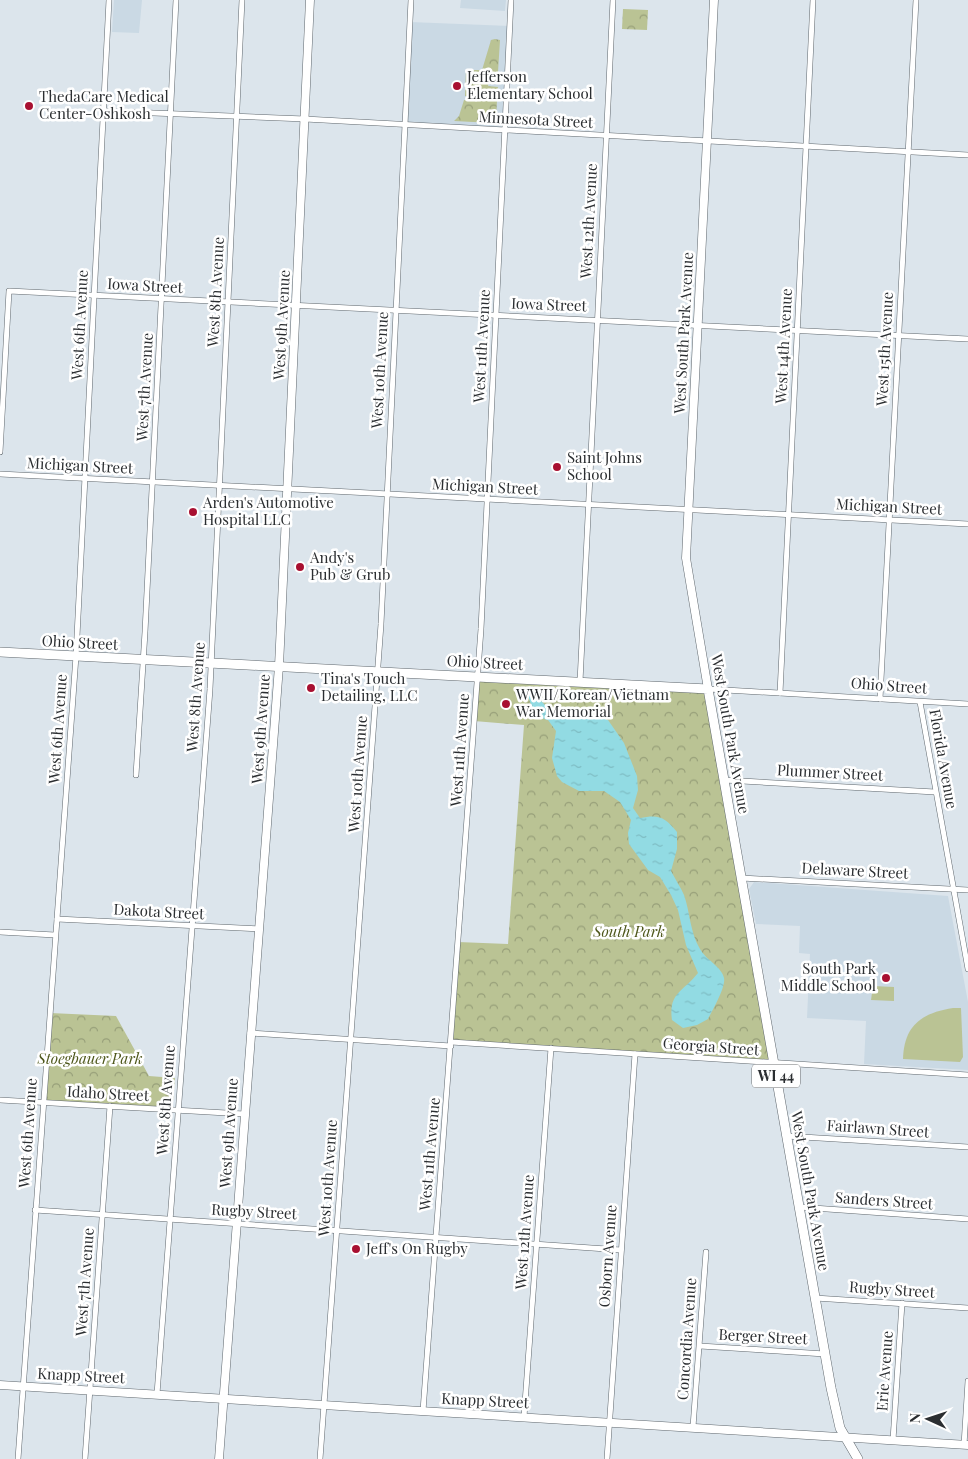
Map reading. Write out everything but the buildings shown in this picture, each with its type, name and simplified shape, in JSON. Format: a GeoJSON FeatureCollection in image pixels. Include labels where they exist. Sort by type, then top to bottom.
{"type":"FeatureCollection","features":[{"type":"Feature","properties":{"kind":"main road","name":"West 9th Avenue"},"geometry":{"type":"LineString","coordinates":[[220,1459],[250,1033],[260,929],[279,666],[310,0]]}},
{"type":"Feature","properties":{"kind":"main road","name":"West South Park Avenue"},"geometry":{"type":"LineString","coordinates":[[714,0],[686,558],[740,878],[836,1414],[844,1437],[858,1459]]}},
{"type":"Feature","properties":{"kind":"main road","name":"Ohio Street"},"geometry":{"type":"LineString","coordinates":[[0,652],[708,689]]}},
{"type":"Feature","properties":{"kind":"main road","name":"Knapp Street"},"geometry":{"type":"LineString","coordinates":[[0,1385],[966,1445]]}},
{"type":"Feature","properties":{"kind":"street","name":"West 6th Avenue"},"geometry":{"type":"LineString","coordinates":[[18,1459],[76,656],[109,0]]}},
{"type":"Feature","properties":{"kind":"street","name":"West 7th Avenue"},"geometry":{"type":"LineString","coordinates":[[136,775],[176,0]]}},
{"type":"Feature","properties":{"kind":"street","name":"West 8th Avenue"},"geometry":{"type":"LineString","coordinates":[[157,1394],[211,663],[242,0]]}},
{"type":"Feature","properties":{"kind":"street","name":"West 10th Avenue"},"geometry":{"type":"LineString","coordinates":[[320,1459],[378,671],[411,0]]}},
{"type":"Feature","properties":{"kind":"street","name":"West 11th Avenue"},"geometry":{"type":"LineString","coordinates":[[423,1411],[478,677],[511,0]]}},
{"type":"Feature","properties":{"kind":"street","name":"West 12th Avenue"},"geometry":{"type":"LineString","coordinates":[[580,682],[614,0]]}},
{"type":"Feature","properties":{"kind":"street","name":"West 14th Avenue"},"geometry":{"type":"LineString","coordinates":[[780,693],[813,0]]}},
{"type":"Feature","properties":{"kind":"street","name":"West 15th Avenue"},"geometry":{"type":"LineString","coordinates":[[880,699],[916,0]]}},
{"type":"Feature","properties":{"kind":"street","name":"Minnesota Street"},"geometry":{"type":"LineString","coordinates":[[103,111],[305,119],[405,126],[968,155]]}},
{"type":"Feature","properties":{"kind":"street","name":"Iowa Street"},"geometry":{"type":"LineString","coordinates":[[0,452],[9,291],[968,339]]}},
{"type":"Feature","properties":{"kind":"street","name":"Michigan Street"},"geometry":{"type":"LineString","coordinates":[[0,474],[968,524]]}},
{"type":"Feature","properties":{"kind":"street","name":"Ohio Street"},"geometry":{"type":"LineString","coordinates":[[708,689],[968,704]]}},
{"type":"Feature","properties":{"kind":"street","name":"Florida Avenue"},"geometry":{"type":"LineString","coordinates":[[920,702],[968,969]]}},
{"type":"Feature","properties":{"kind":"street","name":"Plummer Street"},"geometry":{"type":"LineString","coordinates":[[724,780],[936,792]]}},
{"type":"Feature","properties":{"kind":"street","name":"Delaware Street"},"geometry":{"type":"LineString","coordinates":[[740,878],[968,890]]}},
{"type":"Feature","properties":{"kind":"street","name":"Dakota Street"},"geometry":{"type":"LineString","coordinates":[[57,919],[260,929]]}},
{"type":"Feature","properties":{"kind":"street"},"geometry":{"type":"LineString","coordinates":[[0,932],[55,935]]}},
{"type":"Feature","properties":{"kind":"street","name":"Georgia Street"},"geometry":{"type":"LineString","coordinates":[[250,1033],[350,1040],[551,1048],[774,1064],[968,1075]]}},
{"type":"Feature","properties":{"kind":"street","name":"West 12th Avenue"},"geometry":{"type":"LineString","coordinates":[[524,1417],[551,1048]]}},
{"type":"Feature","properties":{"kind":"street","name":"Osborn Avenue"},"geometry":{"type":"LineString","coordinates":[[607,1459],[635,1054]]}},
{"type":"Feature","properties":{"kind":"street","name":"Idaho Street"},"geometry":{"type":"LineString","coordinates":[[0,1100],[244,1114]]}},
{"type":"Feature","properties":{"kind":"street","name":"West 7th Avenue"},"geometry":{"type":"LineString","coordinates":[[85,1459],[110,1106]]}},
{"type":"Feature","properties":{"kind":"street","name":"Fairlawn Street"},"geometry":{"type":"LineString","coordinates":[[786,1136],[968,1147]]}},
{"type":"Feature","properties":{"kind":"street","name":"Sanders Street"},"geometry":{"type":"LineString","coordinates":[[799,1208],[968,1219]]}},
{"type":"Feature","properties":{"kind":"street","name":"Rugby Street"},"geometry":{"type":"LineString","coordinates":[[35,1210],[621,1250]]}},
{"type":"Feature","properties":{"kind":"street","name":"Concordia Avenue"},"geometry":{"type":"LineString","coordinates":[[693,1427],[706,1252]]}},
{"type":"Feature","properties":{"kind":"street","name":"Rugby Street"},"geometry":{"type":"LineString","coordinates":[[815,1298],[968,1308]]}},
{"type":"Feature","properties":{"kind":"street","name":"Erie Avenue"},"geometry":{"type":"LineString","coordinates":[[893,1440],[902,1303]]}},
{"type":"Feature","properties":{"kind":"street","name":"Berger Street"},"geometry":{"type":"LineString","coordinates":[[700,1346],[825,1354]]}},
{"type":"Feature","properties":{"kind":"street"},"geometry":{"type":"LineString","coordinates":[[966,1445],[968,1381]]}},
{"type":"Feature","properties":{"kind":"shaded area"},"geometry":{"type":"Polygon","coordinates":[[[114,0],[142,0],[139,33],[112,32],[114,0]]]}},
{"type":"Feature","properties":{"kind":"shaded area"},"geometry":{"type":"Polygon","coordinates":[[[461,0],[506,0],[505,11],[460,8],[461,0]]]}},
{"type":"Feature","properties":{"kind":"shaded area","name":"Jefferson Elementary School"},"geometry":{"type":"Polygon","coordinates":[[[410,22],[510,26],[504,130],[405,126],[410,22]]]}},
{"type":"Feature","properties":{"kind":"shaded area","name":"South Park Middle School"},"geometry":{"type":"Polygon","coordinates":[[[754,882],[948,896],[968,1002],[968,1070],[864,1064],[866,1021],[807,1018],[810,954],[799,953],[800,926],[756,924],[749,889],[754,882]]]}},
{"type":"Feature","properties":{"kind":"green space"},"geometry":{"type":"Polygon","coordinates":[[[623,9],[648,10],[647,30],[622,29],[623,9]]]}},
{"type":"Feature","properties":{"kind":"green space"},"geometry":{"type":"Polygon","coordinates":[[[491,40],[500,40],[498,72],[492,72],[488,86],[498,87],[497,98],[465,96],[466,70],[482,70],[491,40]]]}},
{"type":"Feature","properties":{"kind":"green space"},"geometry":{"type":"Polygon","coordinates":[[[464,100],[497,101],[496,119],[492,123],[454,121],[459,116],[464,100]]]}},
{"type":"Feature","properties":{"kind":"green space","name":"South Park"},"geometry":{"type":"Polygon","coordinates":[[[478,677],[708,689],[774,1064],[452,1041],[458,942],[508,944],[524,725],[474,721],[478,677]]]}},
{"type":"Feature","properties":{"kind":"green space"},"geometry":{"type":"Polygon","coordinates":[[[873,986],[894,987],[894,1001],[871,1000],[873,986]]]}},
{"type":"Feature","properties":{"kind":"green space"},"geometry":{"type":"Polygon","coordinates":[[[961,1008],[963,1057],[960,1062],[903,1059],[907,1038],[916,1023],[932,1013],[961,1008]]]}},
{"type":"Feature","properties":{"kind":"green space","name":"Stoegbauer Park"},"geometry":{"type":"Polygon","coordinates":[[[50,1013],[116,1016],[149,1076],[175,1078],[173,1101],[170,1109],[43,1103],[50,1013]]]}},
{"type":"Feature","properties":{"kind":"water"},"geometry":{"type":"Polygon","coordinates":[[[528,688],[534,688],[551,716],[556,718],[571,711],[584,711],[608,720],[624,743],[637,776],[638,790],[633,808],[640,818],[652,816],[661,818],[669,823],[677,832],[677,849],[671,871],[684,895],[697,943],[703,953],[720,970],[724,978],[721,993],[708,1019],[697,1025],[683,1028],[672,1020],[671,1011],[675,998],[698,973],[686,945],[678,910],[671,895],[660,877],[648,870],[629,844],[628,833],[631,820],[620,802],[604,791],[579,791],[562,782],[557,776],[552,758],[556,731],[548,720],[539,716],[533,708],[528,688]]]}},
{"type":"Feature","properties":{"kind":"place","name":"Jefferson Elementary School"},"geometry":{"type":"Point","coordinates":[457,86]}},
{"type":"Feature","properties":{"kind":"place","name":"ThedaCare Medical Center-Oshkosh"},"geometry":{"type":"Point","coordinates":[29,106]}},
{"type":"Feature","properties":{"kind":"place","name":"Saint Johns School"},"geometry":{"type":"Point","coordinates":[557,467]}},
{"type":"Feature","properties":{"kind":"place","name":"Arden's Automotive Hospital LLC"},"geometry":{"type":"Point","coordinates":[193,512]}},
{"type":"Feature","properties":{"kind":"place","name":"Andy's Pub & Grub"},"geometry":{"type":"Point","coordinates":[300,567]}},
{"type":"Feature","properties":{"kind":"place","name":"Tina's Touch Detailing, LLC"},"geometry":{"type":"Point","coordinates":[311,688]}},
{"type":"Feature","properties":{"kind":"place","name":"WWII/Korean/Vietnam War Memorial"},"geometry":{"type":"Point","coordinates":[506,704]}},
{"type":"Feature","properties":{"kind":"place","name":"South Park Middle School"},"geometry":{"type":"Point","coordinates":[886,978]}},
{"type":"Feature","properties":{"kind":"place","name":"Jeff's On Rugby"},"geometry":{"type":"Point","coordinates":[356,1249]}}]}
